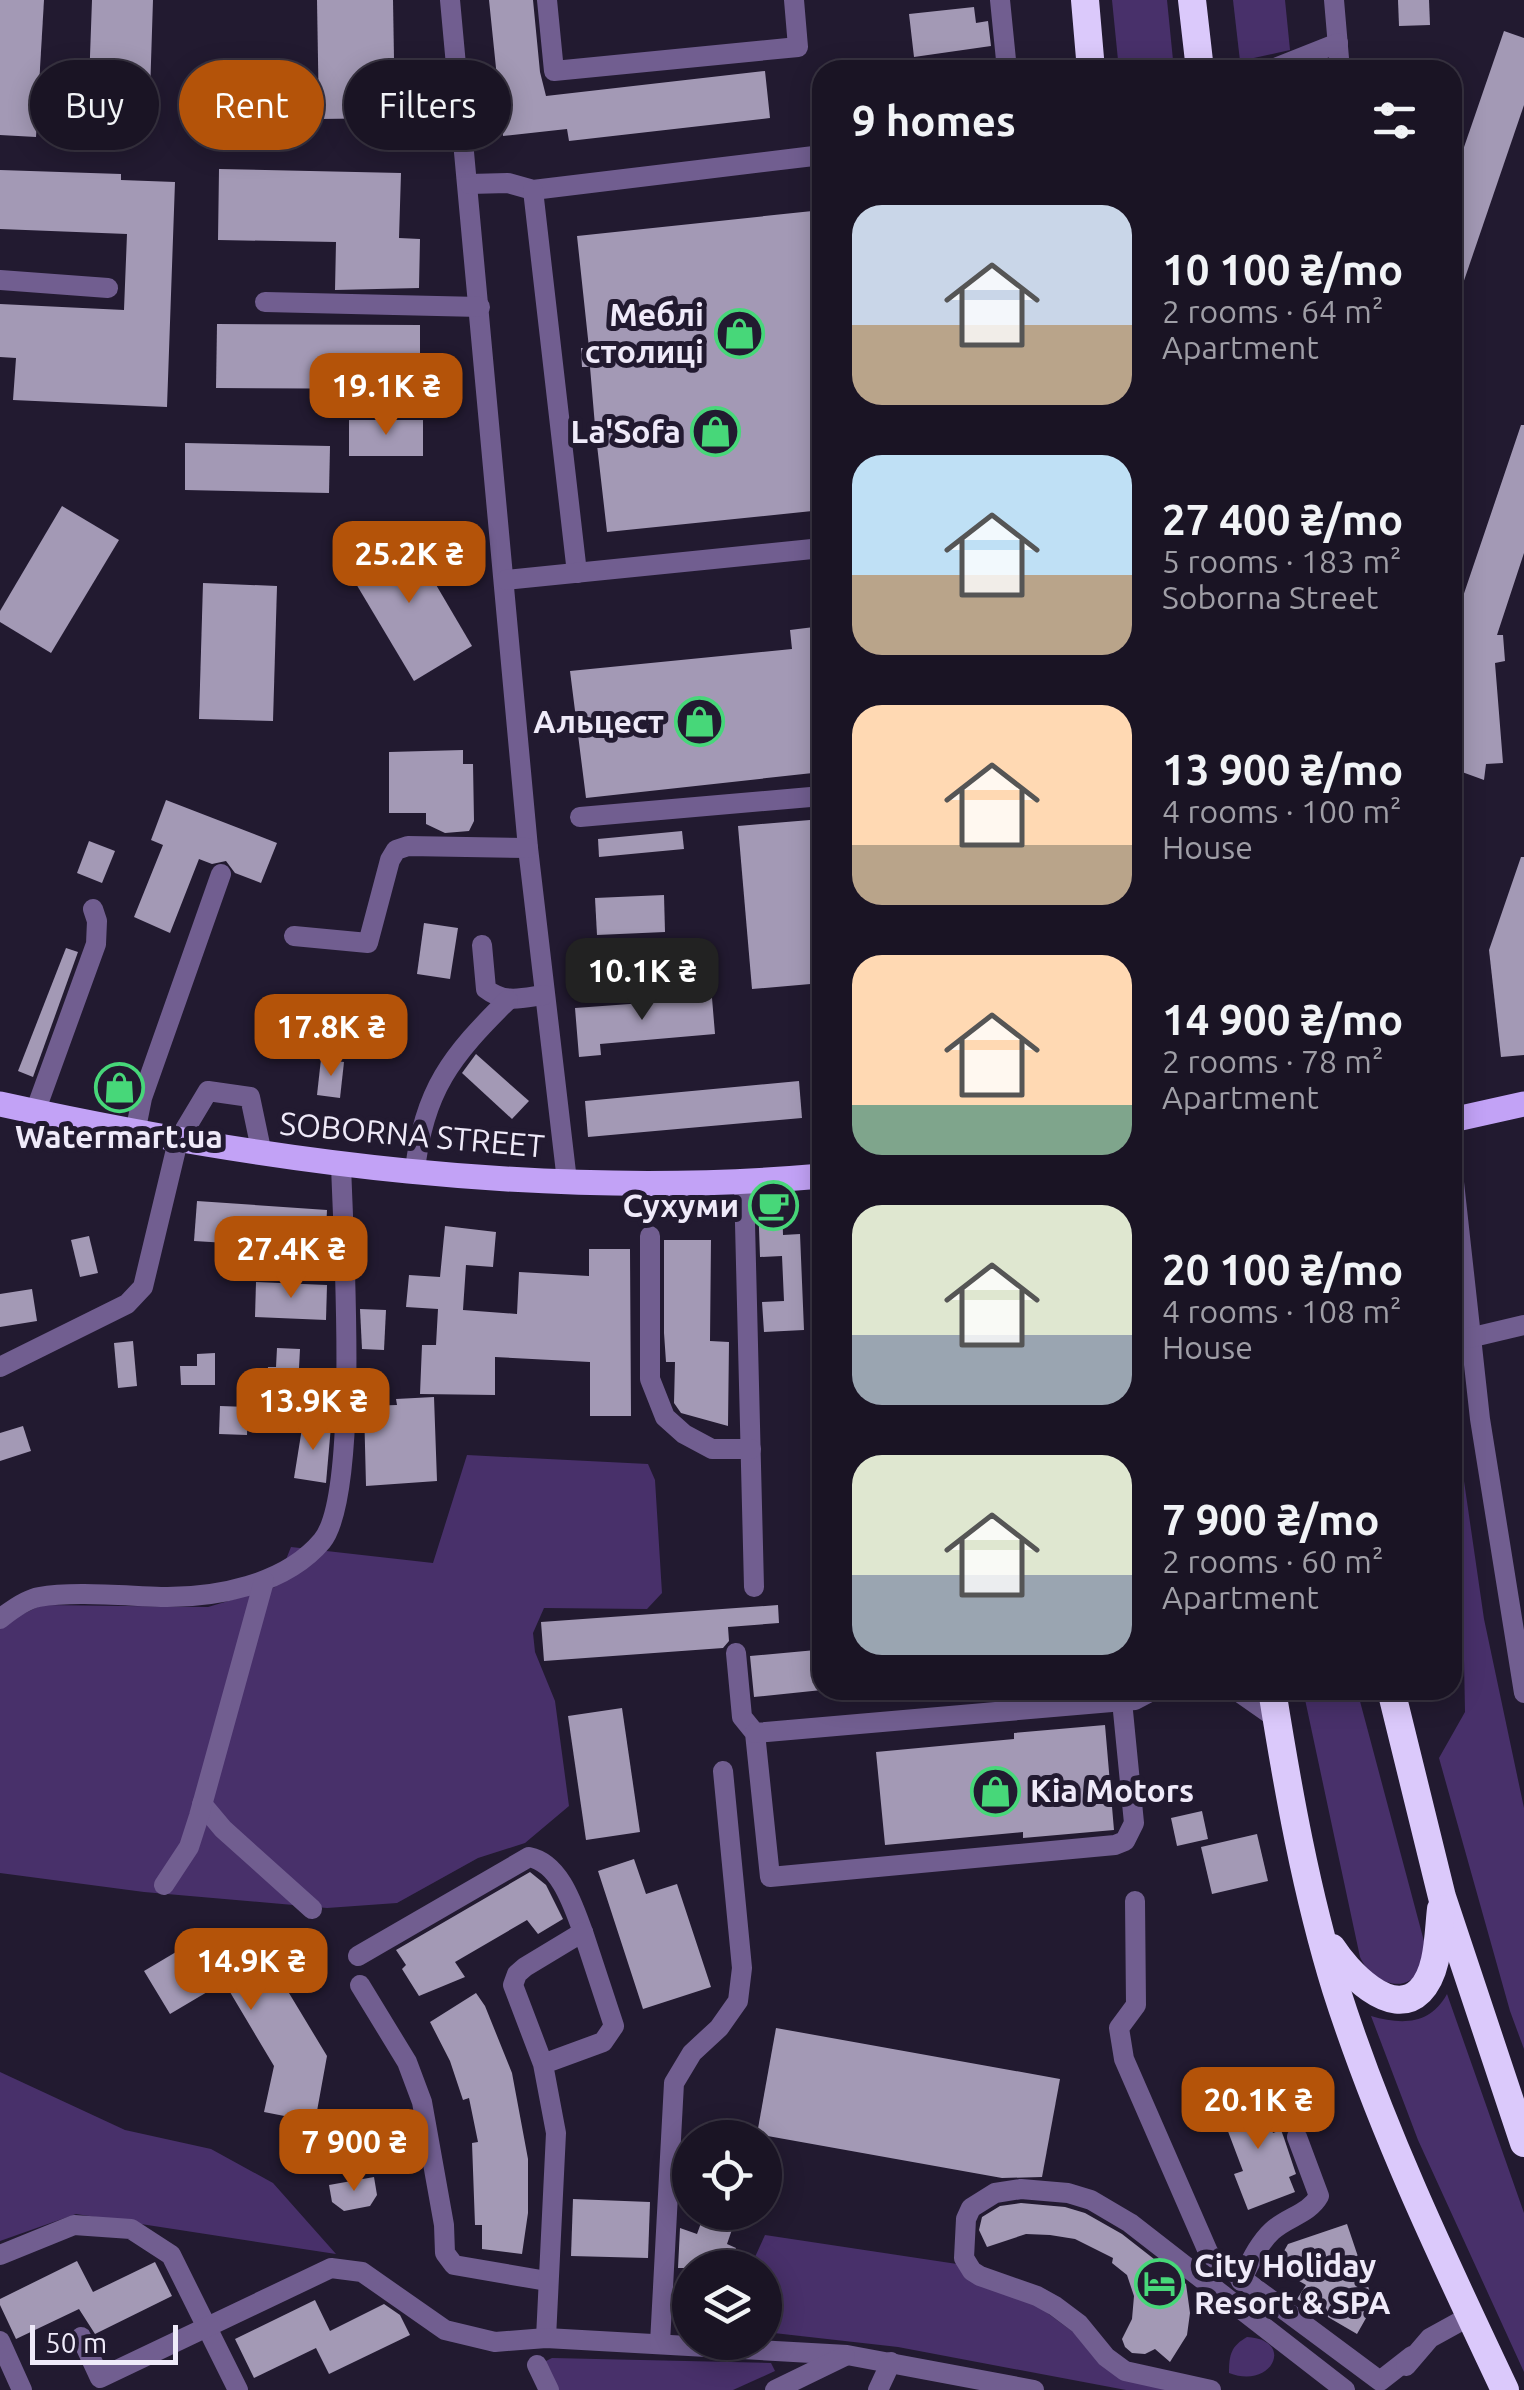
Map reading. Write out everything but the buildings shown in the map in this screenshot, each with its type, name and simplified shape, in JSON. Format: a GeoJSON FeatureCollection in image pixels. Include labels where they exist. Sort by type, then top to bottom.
{"type":"FeatureCollection","features":[{"type":"Feature","properties":{"kind":"highway"},"geometry":{"type":"LineString","coordinates":[[1084,0],[1090,60]]}},
{"type":"Feature","properties":{"kind":"highway"},"geometry":{"type":"LineString","coordinates":[[1192,0],[1199,60]]}},
{"type":"Feature","properties":{"kind":"highway"},"geometry":{"type":"LineString","coordinates":[[1392,1700],[1442,1898],[1524,2144]]}},
{"type":"Feature","properties":{"kind":"highway"},"geometry":{"type":"LineString","coordinates":[[1274,1704],[1318,1925],[1360,2059],[1409,2181],[1505,2390]]}},
{"type":"Feature","properties":{"kind":"highway"},"geometry":{"type":"LineString","coordinates":[[1318,1925],[1344,1968],[1356,1979],[1374,1992],[1403,1999],[1421,1990],[1428,1977],[1435,1955],[1442,1898]]}},
{"type":"Feature","properties":{"kind":"main road","name":"SOBORNA STREET"},"geometry":{"type":"LineString","coordinates":[[0,1104],[178,1141],[414,1171],[567,1182],[744,1183],[812,1177]]}},
{"type":"Feature","properties":{"kind":"main road"},"geometry":{"type":"LineString","coordinates":[[1462,1118],[1524,1104]]}},
{"type":"Feature","properties":{"kind":"street"},"geometry":{"type":"LineString","coordinates":[[450,0],[528,848],[567,1182]]}},
{"type":"Feature","properties":{"kind":"street"},"geometry":{"type":"LineString","coordinates":[[548,0],[554,70],[798,47],[794,0]]}},
{"type":"Feature","properties":{"kind":"street"},"geometry":{"type":"LineString","coordinates":[[1000,0],[1006,60]]}},
{"type":"Feature","properties":{"kind":"street"},"geometry":{"type":"LineString","coordinates":[[1334,0],[1339,60]]}},
{"type":"Feature","properties":{"kind":"street"},"geometry":{"type":"LineString","coordinates":[[1294,60],[1338,42]]}},
{"type":"Feature","properties":{"kind":"street"},"geometry":{"type":"LineString","coordinates":[[469,184],[508,182],[532,190],[812,156]]}},
{"type":"Feature","properties":{"kind":"street"},"geometry":{"type":"LineString","coordinates":[[532,190],[577,573]]}},
{"type":"Feature","properties":{"kind":"street"},"geometry":{"type":"LineString","coordinates":[[0,280],[108,288]]}},
{"type":"Feature","properties":{"kind":"street"},"geometry":{"type":"LineString","coordinates":[[266,302],[480,307]]}},
{"type":"Feature","properties":{"kind":"street"},"geometry":{"type":"LineString","coordinates":[[506,580],[812,549]]}},
{"type":"Feature","properties":{"kind":"street"},"geometry":{"type":"LineString","coordinates":[[580,817],[812,797]]}},
{"type":"Feature","properties":{"kind":"street"},"geometry":{"type":"LineString","coordinates":[[294,936],[368,944],[396,850],[408,846],[528,848]]}},
{"type":"Feature","properties":{"kind":"street"},"geometry":{"type":"LineString","coordinates":[[135,1133],[142,1098],[221,874]]}},
{"type":"Feature","properties":{"kind":"street"},"geometry":{"type":"LineString","coordinates":[[35,1112],[96,944],[98,932],[93,910]]}},
{"type":"Feature","properties":{"kind":"street"},"geometry":{"type":"LineString","coordinates":[[482,946],[486,989],[508,1000],[544,994]]}},
{"type":"Feature","properties":{"kind":"street"},"geometry":{"type":"LineString","coordinates":[[414,1171],[429,1100],[448,1066],[508,1000]]}},
{"type":"Feature","properties":{"kind":"street"},"geometry":{"type":"LineString","coordinates":[[0,1367],[126,1304],[142,1288],[178,1141],[208,1091],[250,1097],[262,1154]]}},
{"type":"Feature","properties":{"kind":"street"},"geometry":{"type":"LineString","coordinates":[[0,1619],[36,1597],[208,1596],[264,1580],[302,1560],[324,1539],[334,1517],[347,1424],[341,1164]]}},
{"type":"Feature","properties":{"kind":"street"},"geometry":{"type":"LineString","coordinates":[[744,1183],[754,1587]]}},
{"type":"Feature","properties":{"kind":"street"},"geometry":{"type":"LineString","coordinates":[[650,1236],[650,1379],[665,1418],[712,1449],[751,1449]]}},
{"type":"Feature","properties":{"kind":"street"},"geometry":{"type":"LineString","coordinates":[[1462,1261],[1513,1640],[1524,1693]]}},
{"type":"Feature","properties":{"kind":"street"},"geometry":{"type":"LineString","coordinates":[[1470,1338],[1524,1325]]}},
{"type":"Feature","properties":{"kind":"street"},"geometry":{"type":"LineString","coordinates":[[164,1885],[188,1847],[264,1580]]}},
{"type":"Feature","properties":{"kind":"street"},"geometry":{"type":"LineString","coordinates":[[736,1652],[742,1717],[755,1733],[770,1877],[1125,1841],[1134,1823],[1122,1701]]}},
{"type":"Feature","properties":{"kind":"street"},"geometry":{"type":"LineString","coordinates":[[755,1733],[1135,1700]]}},
{"type":"Feature","properties":{"kind":"street"},"geometry":{"type":"LineString","coordinates":[[660,2343],[674,2083],[692,2053],[738,2001],[742,1968],[723,1771]]}},
{"type":"Feature","properties":{"kind":"street"},"geometry":{"type":"LineString","coordinates":[[202,1804],[223,1830],[312,1909]]}},
{"type":"Feature","properties":{"kind":"street"},"geometry":{"type":"LineString","coordinates":[[358,1956],[529,1857],[542,1860],[570,1898],[614,2026],[603,2042],[543,2064]]}},
{"type":"Feature","properties":{"kind":"street"},"geometry":{"type":"LineString","coordinates":[[1135,1901],[1136,2005],[1118,2028],[1124,2059],[1208,2254],[1379,2387],[1430,2338],[1470,2316]]}},
{"type":"Feature","properties":{"kind":"street"},"geometry":{"type":"LineString","coordinates":[[546,2338],[556,2132],[543,2064],[513,1984],[525,1967],[583,1932]]}},
{"type":"Feature","properties":{"kind":"street"},"geometry":{"type":"LineString","coordinates":[[360,1984],[407,2062],[422,2102],[444,2225],[445,2253],[454,2264],[468,2268],[547,2282]]}},
{"type":"Feature","properties":{"kind":"street"},"geometry":{"type":"LineString","coordinates":[[1241,2281],[1258,2247],[1274,2228],[1314,2206],[1319,2196],[1297,2137]]}},
{"type":"Feature","properties":{"kind":"street"},"geometry":{"type":"LineString","coordinates":[[1211,2390],[1125,2371],[1106,2357],[1079,2324],[1055,2306],[972,2272],[964,2258],[966,2219],[971,2208],[995,2192],[1021,2189],[1068,2193],[1090,2200],[1130,2223],[1345,2390]]}},
{"type":"Feature","properties":{"kind":"street"},"geometry":{"type":"LineString","coordinates":[[0,2255],[74,2225],[132,2228],[171,2255],[238,2390]]}},
{"type":"Feature","properties":{"kind":"street"},"geometry":{"type":"LineString","coordinates":[[82,2337],[100,2378],[331,2268],[362,2272],[445,2330],[495,2342],[546,2338],[848,2355],[1034,2390]]}},
{"type":"Feature","properties":{"kind":"street"},"geometry":{"type":"LineString","coordinates":[[0,2341],[22,2390]]}},
{"type":"Feature","properties":{"kind":"street"},"geometry":{"type":"LineString","coordinates":[[775,2390],[848,2355]]}},
{"type":"Feature","properties":{"kind":"street"},"geometry":{"type":"LineString","coordinates":[[878,2390],[892,2362]]}},
{"type":"Feature","properties":{"kind":"street"},"geometry":{"type":"LineString","coordinates":[[537,2364],[548,2390]]}},
{"type":"Feature","properties":{"kind":"shaded area"},"geometry":{"type":"Polygon","coordinates":[[[1112,0],[1167,0],[1173,60],[1118,60],[1112,0]]]}},
{"type":"Feature","properties":{"kind":"shaded area"},"geometry":{"type":"Polygon","coordinates":[[[1233,0],[1285,0],[1290,50],[1240,60],[1233,0]]]}},
{"type":"Feature","properties":{"kind":"shaded area"},"geometry":{"type":"Polygon","coordinates":[[[467,1455],[648,1464],[655,1480],[662,1593],[647,1609],[544,1608],[533,1633],[535,1652],[555,1701],[569,1806],[525,1843],[478,1858],[397,1903],[327,1908],[144,1892],[0,1873],[0,1625],[42,1605],[208,1607],[275,1587],[291,1547],[433,1563],[467,1455]]]}},
{"type":"Feature","properties":{"kind":"shaded area"},"geometry":{"type":"Polygon","coordinates":[[[1462,1467],[1484,1619],[1524,1808],[1524,2049],[1439,1758],[1465,1712],[1462,1467]]]}},
{"type":"Feature","properties":{"kind":"shaded area"},"geometry":{"type":"Polygon","coordinates":[[[1305,1700],[1360,1700],[1425,1945],[1420,1970],[1405,1983],[1379,1978],[1360,1957],[1305,1700]]]}},
{"type":"Feature","properties":{"kind":"shaded area"},"geometry":{"type":"Polygon","coordinates":[[[1447,1994],[1524,2213],[1524,2372],[1418,2140],[1371,2016],[1414,2020],[1432,2012],[1447,1994]]]}},
{"type":"Feature","properties":{"kind":"shaded area"},"geometry":{"type":"Polygon","coordinates":[[[0,2072],[125,2130],[211,2149],[273,2183],[336,2254],[76,2214],[0,2241],[0,2072]]]}},
{"type":"Feature","properties":{"kind":"shaded area"},"geometry":{"type":"Polygon","coordinates":[[[765,2235],[957,2264],[1031,2301],[1080,2337],[1184,2390],[1126,2390],[898,2347],[782,2334],[782,2250],[758,2250],[765,2235]]]}},
{"type":"Feature","properties":{"kind":"shaded area"},"geometry":{"type":"Polygon","coordinates":[[[1247,2337],[1271,2346],[1272,2362],[1257,2375],[1229,2373],[1232,2352],[1247,2337]]]}},
{"type":"Feature","properties":{"kind":"shaded area"},"geometry":{"type":"Polygon","coordinates":[[[552,2358],[771,2363],[775,2371],[733,2390],[558,2390],[544,2362],[552,2358]]]}},
{"type":"Feature","properties":{"kind":"place","name":"Меблі столиці"},"geometry":{"type":"Point","coordinates":[739,333]}},
{"type":"Feature","properties":{"kind":"place","name":"La'Sofa"},"geometry":{"type":"Point","coordinates":[716,432]}},
{"type":"Feature","properties":{"kind":"place","name":"Альцест"},"geometry":{"type":"Point","coordinates":[699,722]}},
{"type":"Feature","properties":{"kind":"place","name":"Watermart.ua"},"geometry":{"type":"Point","coordinates":[119,1087]}},
{"type":"Feature","properties":{"kind":"place","name":"Сухуми"},"geometry":{"type":"Point","coordinates":[774,1206]}},
{"type":"Feature","properties":{"kind":"place","name":"Kia Motors"},"geometry":{"type":"Point","coordinates":[995,1791]}},
{"type":"Feature","properties":{"kind":"place","name":"City Holiday Resort & SPA"},"geometry":{"type":"Point","coordinates":[1159,2284]}}]}
